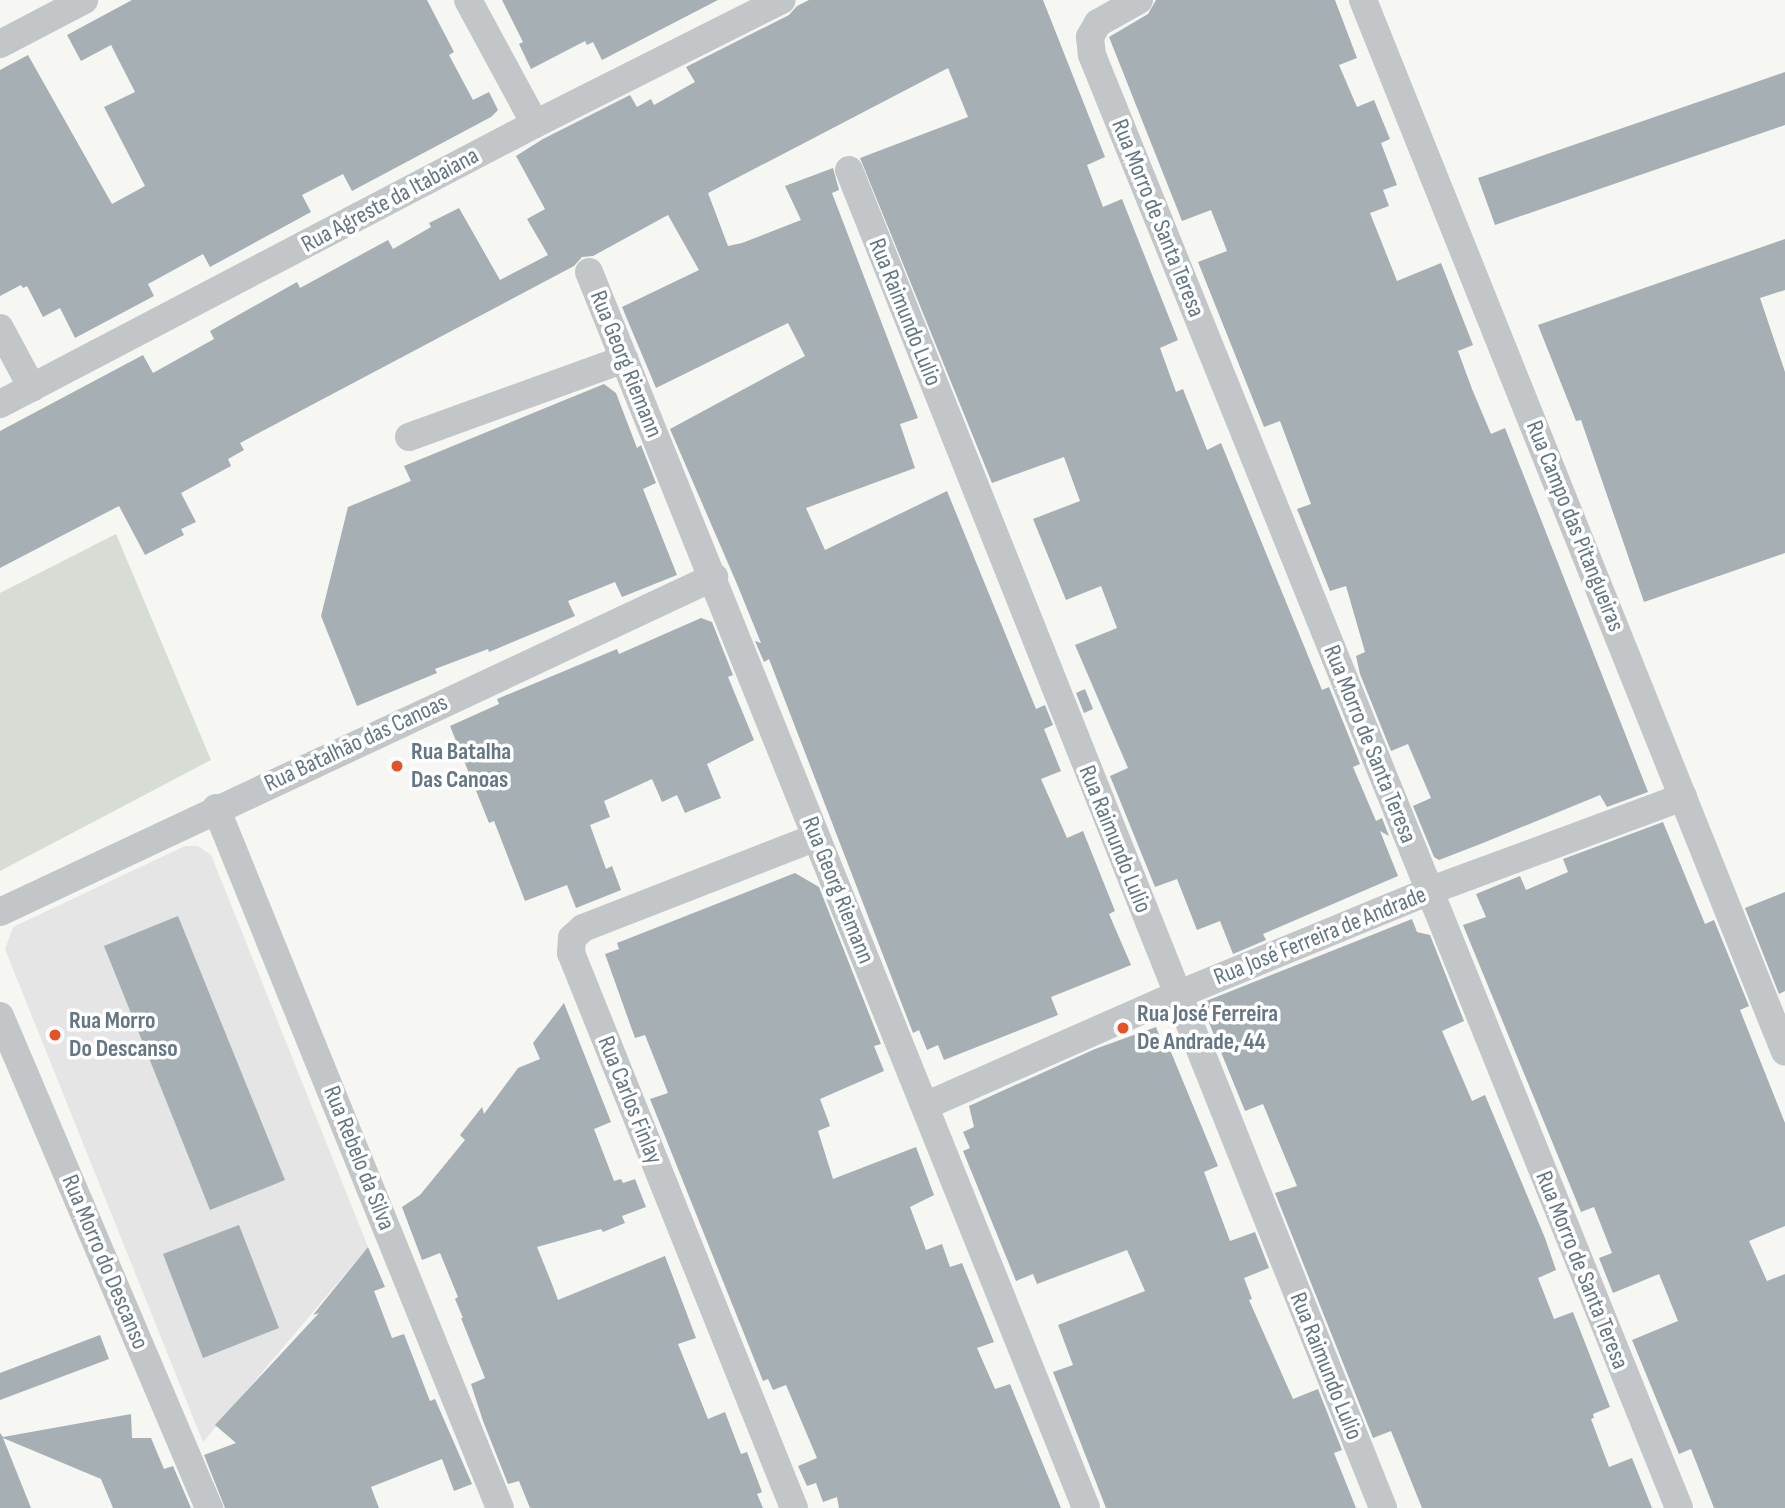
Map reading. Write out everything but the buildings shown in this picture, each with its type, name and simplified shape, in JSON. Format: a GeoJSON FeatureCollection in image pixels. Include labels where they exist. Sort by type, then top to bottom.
{"type":"FeatureCollection","features":[{"type":"Feature","properties":{"kind":"street"},"geometry":{"type":"LineString","coordinates":[[0,44],[84,0]]}},
{"type":"Feature","properties":{"kind":"street"},"geometry":{"type":"LineString","coordinates":[[468,0],[535,124]]}},
{"type":"Feature","properties":{"kind":"street","name":"Rua Agreste da Itabaiana"},"geometry":{"type":"LineString","coordinates":[[0,404],[535,124],[782,0]]}},
{"type":"Feature","properties":{"kind":"street","name":"Rua Morro de Santa Teresa"},"geometry":{"type":"LineString","coordinates":[[1139,0],[1098,23],[1090,37],[1092,55],[1679,1508]]}},
{"type":"Feature","properties":{"kind":"street","name":"Rua Campo das Pitangueiras"},"geometry":{"type":"LineString","coordinates":[[1363,0],[1785,1052]]}},
{"type":"Feature","properties":{"kind":"street","name":"Rua Raimundo Lulio"},"geometry":{"type":"LineString","coordinates":[[849,170],[1383,1508]]}},
{"type":"Feature","properties":{"kind":"street","name":"Rua Georg Riemann"},"geometry":{"type":"LineString","coordinates":[[589,272],[714,577],[1086,1508]]}},
{"type":"Feature","properties":{"kind":"street"},"geometry":{"type":"LineString","coordinates":[[0,328],[32,388]]}},
{"type":"Feature","properties":{"kind":"street"},"geometry":{"type":"LineString","coordinates":[[409,437],[624,359]]}},
{"type":"Feature","properties":{"kind":"street","name":"Rua Batalhão das Canoas"},"geometry":{"type":"LineString","coordinates":[[0,912],[216,808],[714,577]]}},
{"type":"Feature","properties":{"kind":"street","name":"Rua José Ferreira de Andrade"},"geometry":{"type":"LineString","coordinates":[[925,1106],[1177,995],[1429,891],[1683,797]]}},
{"type":"Feature","properties":{"kind":"street","name":"Rua Rebelo da Silva"},"geometry":{"type":"LineString","coordinates":[[216,808],[500,1508]]}},
{"type":"Feature","properties":{"kind":"street","name":"Rua Carlos Finlay"},"geometry":{"type":"LineString","coordinates":[[794,1508],[571,953],[572,938],[583,928],[816,837]]}},
{"type":"Feature","properties":{"kind":"street","name":"Rua Morro do Descanso"},"geometry":{"type":"LineString","coordinates":[[0,1016],[209,1508]]}},
{"type":"Feature","properties":{"kind":"shaded area"},"geometry":{"type":"Polygon","coordinates":[[[116,534],[211,760],[0,871],[0,593],[116,534]]]}},
{"type":"Feature","properties":{"kind":"shaded area"},"geometry":{"type":"Polygon","coordinates":[[[185,846],[198,846],[211,855],[368,1247],[203,1442],[5,949],[13,927],[185,846]]]}},
{"type":"Feature","properties":{"kind":"place","name":"Rua Batalha Das Canoas"},"geometry":{"type":"Point","coordinates":[397,766]}},
{"type":"Feature","properties":{"kind":"place","name":"Rua José Ferreira De Andrade, 44"},"geometry":{"type":"Point","coordinates":[1123,1028]}},
{"type":"Feature","properties":{"kind":"place","name":"Rua Morro Do Descanso"},"geometry":{"type":"Point","coordinates":[55,1035]}}]}
